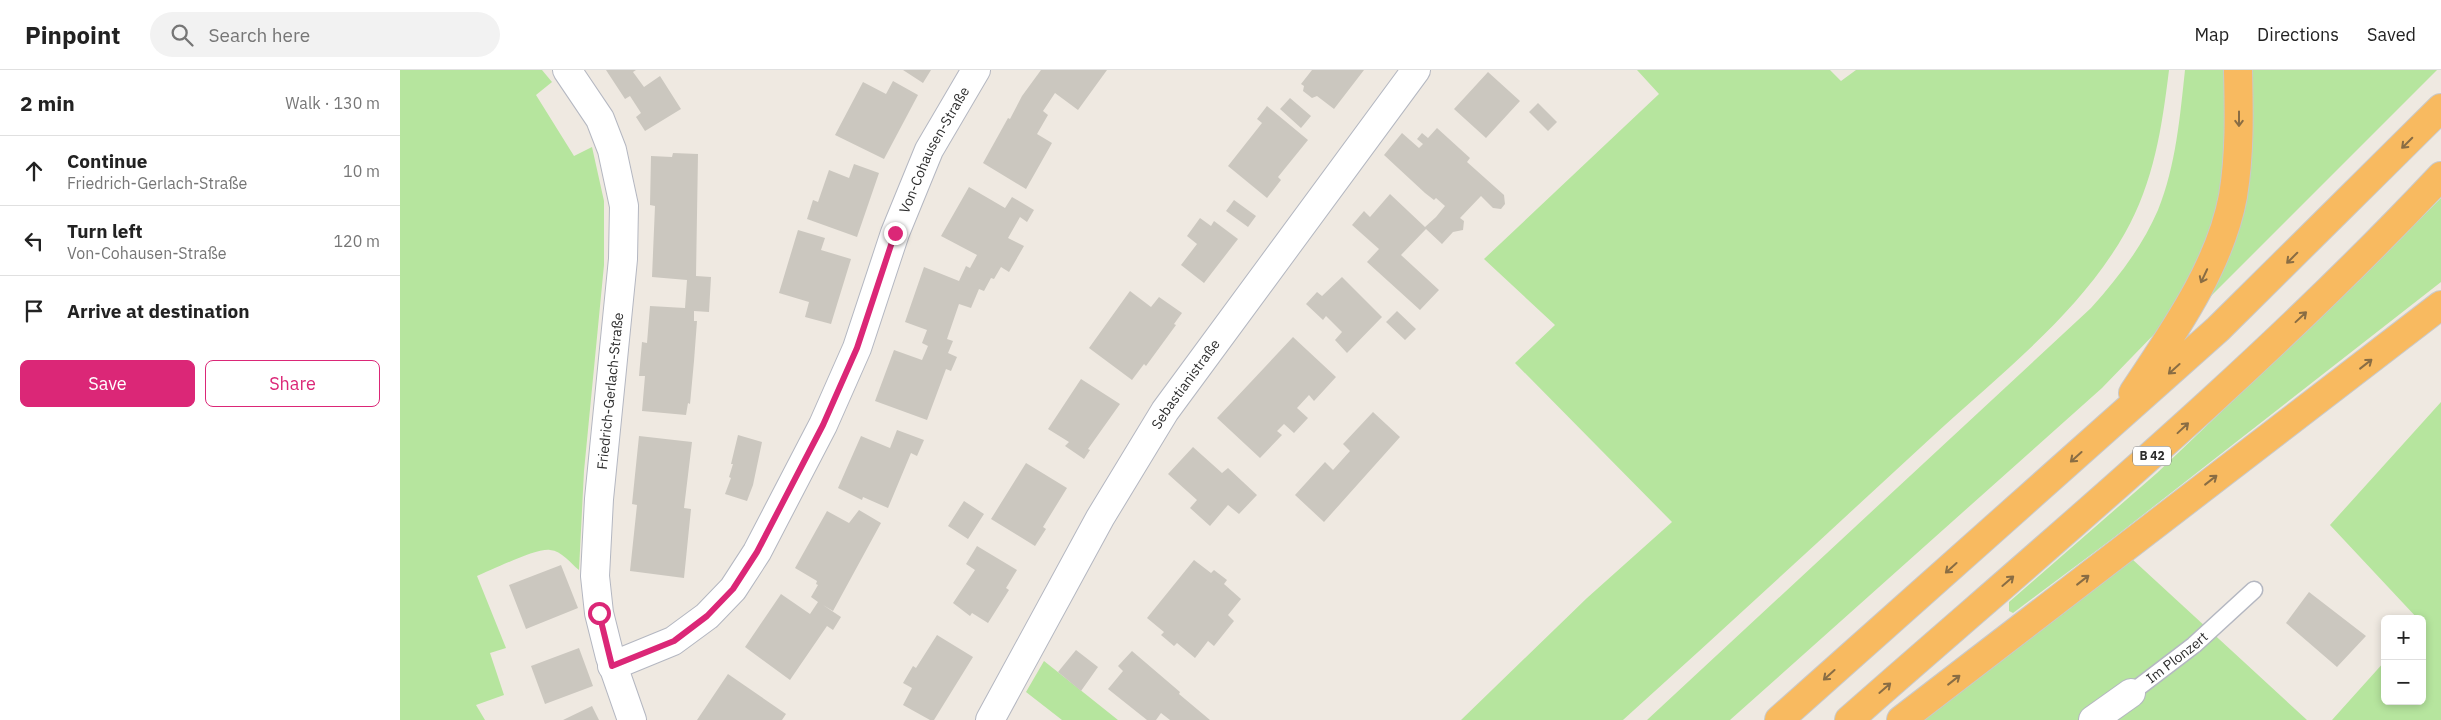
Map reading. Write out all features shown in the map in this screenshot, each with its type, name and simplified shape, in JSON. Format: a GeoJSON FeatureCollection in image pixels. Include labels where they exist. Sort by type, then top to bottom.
{"type":"FeatureCollection","features":[{"type":"Feature","properties":{"kind":"highway"},"geometry":{"type":"LineString","coordinates":[[2112,424],[2184,315],[2203,277],[2223,229],[2232,198],[2238,155],[2238,70]]}},
{"type":"Feature","properties":{"kind":"highway"},"geometry":{"type":"LineString","coordinates":[[1779,720],[2262,288],[2441,108]]}},
{"type":"Feature","properties":{"kind":"highway","name":"B 42"},"geometry":{"type":"LineString","coordinates":[[1849,720],[2177,434],[2342,279],[2441,176]]}},
{"type":"Feature","properties":{"kind":"highway"},"geometry":{"type":"LineString","coordinates":[[1901,720],[2441,305]]}},
{"type":"Feature","properties":{"kind":"street","name":"Friedrich-Gerlach-Straße"},"geometry":{"type":"LineString","coordinates":[[567,70],[600,119],[612,150],[624,206],[622,269],[599,499],[595,576],[599,613],[612,666],[632,720]]}},
{"type":"Feature","properties":{"kind":"street","name":"Von-Cohausen-Straße"},"geometry":{"type":"LineString","coordinates":[[612,666],[674,641],[707,616],[733,589],[757,552],[823,425],[857,348],[895,233],[929,150],[976,70]]}},
{"type":"Feature","properties":{"kind":"street","name":"Sebastianistraße"},"geometry":{"type":"LineString","coordinates":[[990,720],[1100,518],[1165,411],[1416,70]]}},
{"type":"Feature","properties":{"kind":"street","name":"Im Plonzert"},"geometry":{"type":"LineString","coordinates":[[2093,720],[2131,693]]}},
{"type":"Feature","properties":{"kind":"lane","name":"Im Plonzert"},"geometry":{"type":"LineString","coordinates":[[2131,693],[2194,645],[2254,590]]}},
{"type":"Feature","properties":{"kind":"green space"},"geometry":{"type":"Polygon","coordinates":[[[400,70],[542,70],[552,82],[536,95],[574,156],[592,147],[604,201],[604,265],[584,471],[579,570],[558,553],[543,550],[477,576],[506,648],[490,653],[504,695],[476,705],[485,720],[400,720],[400,70]]]}},
{"type":"Feature","properties":{"kind":"green space"},"geometry":{"type":"Polygon","coordinates":[[[1637,70],[1830,70],[1841,81],[1856,70],[2169,70],[2160,133],[2150,174],[2135,214],[2125,233],[2085,290],[2037,342],[2011,366],[1623,720],[1461,720],[1587,598],[1672,522],[1515,363],[1555,325],[1484,259],[1659,94],[1637,70]]]}},
{"type":"Feature","properties":{"kind":"green space"},"geometry":{"type":"Polygon","coordinates":[[[2185,70],[2227,70],[2222,190],[2211,230],[2197,268],[2163,325],[2102,388],[1730,720],[1647,720],[2091,308],[2111,285],[2145,237],[2164,193],[2176,141],[2185,70]]]}},
{"type":"Feature","properties":{"kind":"green space"},"geometry":{"type":"Polygon","coordinates":[[[2246,70],[2437,70],[2208,299],[2246,70]]]}},
{"type":"Feature","properties":{"kind":"green space"},"geometry":{"type":"Polygon","coordinates":[[[2441,198],[2441,282],[2112,539],[2013,613],[2009,611],[2009,602],[2157,473],[2367,273],[2441,198]]]}},
{"type":"Feature","properties":{"kind":"green space"},"geometry":{"type":"Polygon","coordinates":[[[2441,402],[2441,720],[2332,720],[2381,665],[2381,705],[2426,705],[2426,615],[2414,615],[2330,525],[2441,402]]]}},
{"type":"Feature","properties":{"kind":"green space"},"geometry":{"type":"Polygon","coordinates":[[[2132,559],[2307,720],[1921,720],[2132,559]]]}},
{"type":"Feature","properties":{"kind":"green space"},"geometry":{"type":"Polygon","coordinates":[[[1044,661],[1118,720],[1062,720],[1026,692],[1044,661]]]}},
{"type":"Feature","properties":{"kind":"building"},"geometry":{"type":"Polygon","coordinates":[[[606,70],[636,70],[633,72],[644,87],[660,76],[681,109],[645,131],[636,117],[641,113],[630,96],[625,99],[606,70]]]}},
{"type":"Feature","properties":{"kind":"building"},"geometry":{"type":"Polygon","coordinates":[[[903,70],[931,70],[923,83],[903,70]]]}},
{"type":"Feature","properties":{"kind":"building"},"geometry":{"type":"Polygon","coordinates":[[[1041,70],[1107,70],[1078,110],[1055,93],[1043,111],[1048,115],[1037,134],[1052,143],[1026,189],[983,163],[1008,118],[1010,119],[1022,96],[1041,70]]]}},
{"type":"Feature","properties":{"kind":"building"},"geometry":{"type":"Polygon","coordinates":[[[1312,70],[1364,70],[1334,109],[1317,96],[1312,98],[1303,91],[1304,86],[1301,84],[1312,70]]]}},
{"type":"Feature","properties":{"kind":"building"},"geometry":{"type":"Polygon","coordinates":[[[1488,72],[1520,101],[1486,138],[1454,109],[1488,72]]]}},
{"type":"Feature","properties":{"kind":"building"},"geometry":{"type":"Polygon","coordinates":[[[893,81],[918,95],[884,159],[835,135],[863,82],[886,94],[893,81]]]}},
{"type":"Feature","properties":{"kind":"building"},"geometry":{"type":"Polygon","coordinates":[[[1290,98],[1311,116],[1301,128],[1280,109],[1290,98]]]}},
{"type":"Feature","properties":{"kind":"building"},"geometry":{"type":"Polygon","coordinates":[[[1538,103],[1557,122],[1548,131],[1529,112],[1538,103]]]}},
{"type":"Feature","properties":{"kind":"building"},"geometry":{"type":"Polygon","coordinates":[[[1267,106],[1308,140],[1278,177],[1281,180],[1267,198],[1228,166],[1262,123],[1257,119],[1267,106]]]}},
{"type":"Feature","properties":{"kind":"building"},"geometry":{"type":"Polygon","coordinates":[[[1437,128],[1470,158],[1467,162],[1504,195],[1505,204],[1501,209],[1493,208],[1481,196],[1460,218],[1464,221],[1463,230],[1453,232],[1442,244],[1426,229],[1401,255],[1439,290],[1420,310],[1367,262],[1379,249],[1352,225],[1364,211],[1370,217],[1390,194],[1425,227],[1436,217],[1445,206],[1436,198],[1434,200],[1425,193],[1384,155],[1402,133],[1419,148],[1423,144],[1417,139],[1422,133],[1428,138],[1437,128]]]}},
{"type":"Feature","properties":{"kind":"building"},"geometry":{"type":"Polygon","coordinates":[[[673,153],[698,154],[696,276],[711,277],[709,312],[694,311],[694,321],[697,321],[694,361],[690,404],[688,403],[686,415],[642,411],[645,376],[639,376],[642,342],[647,343],[650,306],[685,308],[687,280],[652,277],[655,206],[650,205],[651,156],[672,157],[673,153]]]}},
{"type":"Feature","properties":{"kind":"building"},"geometry":{"type":"Polygon","coordinates":[[[854,164],[879,173],[857,237],[807,219],[813,200],[818,202],[829,170],[849,178],[854,164]]]}},
{"type":"Feature","properties":{"kind":"building"},"geometry":{"type":"Polygon","coordinates":[[[969,187],[1005,208],[1012,197],[1034,210],[1027,222],[1020,217],[1008,238],[1024,246],[1009,272],[1001,267],[994,279],[991,278],[984,291],[979,289],[971,308],[959,304],[947,339],[953,341],[948,353],[957,357],[951,371],[946,369],[927,420],[875,401],[894,350],[922,360],[928,346],[922,343],[927,330],[905,322],[924,267],[959,281],[966,266],[970,268],[977,255],[941,236],[969,187]]]}},
{"type":"Feature","properties":{"kind":"building"},"geometry":{"type":"Polygon","coordinates":[[[1234,200],[1256,216],[1248,227],[1226,211],[1234,200]]]}},
{"type":"Feature","properties":{"kind":"building"},"geometry":{"type":"Polygon","coordinates":[[[1200,218],[1211,226],[1214,221],[1238,239],[1204,283],[1181,265],[1197,244],[1187,236],[1200,218]]]}},
{"type":"Feature","properties":{"kind":"building"},"geometry":{"type":"Polygon","coordinates":[[[798,230],[825,238],[821,250],[851,259],[831,324],[805,317],[809,302],[779,293],[798,230]]]}},
{"type":"Feature","properties":{"kind":"building"},"geometry":{"type":"Polygon","coordinates":[[[1342,277],[1382,317],[1347,353],[1335,340],[1342,332],[1326,316],[1323,320],[1306,304],[1317,292],[1322,296],[1342,277]]]}},
{"type":"Feature","properties":{"kind":"building"},"geometry":{"type":"Polygon","coordinates":[[[1130,291],[1151,307],[1159,297],[1182,313],[1174,324],[1176,325],[1146,366],[1144,364],[1132,380],[1089,348],[1130,291]]]}},
{"type":"Feature","properties":{"kind":"building"},"geometry":{"type":"Polygon","coordinates":[[[1397,311],[1416,329],[1405,340],[1386,322],[1397,311]]]}},
{"type":"Feature","properties":{"kind":"building"},"geometry":{"type":"Polygon","coordinates":[[[1293,337],[1336,377],[1314,401],[1309,395],[1297,408],[1308,418],[1294,433],[1284,424],[1277,431],[1282,435],[1260,458],[1217,418],[1293,337]]]}},
{"type":"Feature","properties":{"kind":"building"},"geometry":{"type":"Polygon","coordinates":[[[1081,379],[1120,404],[1088,449],[1090,450],[1084,459],[1065,446],[1069,442],[1048,429],[1081,379]]]}},
{"type":"Feature","properties":{"kind":"building"},"geometry":{"type":"Polygon","coordinates":[[[1373,412],[1400,437],[1324,522],[1295,495],[1325,462],[1333,470],[1350,451],[1343,444],[1373,412]]]}},
{"type":"Feature","properties":{"kind":"building"},"geometry":{"type":"Polygon","coordinates":[[[897,430],[924,440],[917,456],[911,453],[888,508],[863,497],[862,500],[838,488],[861,436],[890,448],[897,430]]]}},
{"type":"Feature","properties":{"kind":"building"},"geometry":{"type":"Polygon","coordinates":[[[738,435],[762,442],[753,485],[747,501],[725,494],[731,478],[729,477],[733,464],[731,464],[738,435]]]}},
{"type":"Feature","properties":{"kind":"building"},"geometry":{"type":"Polygon","coordinates":[[[639,436],[692,442],[684,508],[691,509],[684,578],[630,571],[637,505],[632,504],[639,436]]]}},
{"type":"Feature","properties":{"kind":"building"},"geometry":{"type":"Polygon","coordinates":[[[1193,447],[1222,473],[1228,468],[1257,495],[1239,514],[1228,505],[1210,526],[1190,508],[1197,500],[1168,474],[1193,447]]]}},
{"type":"Feature","properties":{"kind":"building"},"geometry":{"type":"Polygon","coordinates":[[[1026,463],[1067,488],[1043,527],[1046,529],[1035,546],[991,519],[1026,463]]]}},
{"type":"Feature","properties":{"kind":"building"},"geometry":{"type":"Polygon","coordinates":[[[964,501],[984,514],[968,539],[948,526],[964,501]]]}},
{"type":"Feature","properties":{"kind":"building"},"geometry":{"type":"Polygon","coordinates":[[[859,510],[881,523],[833,611],[823,605],[841,617],[833,630],[827,626],[790,680],[745,647],[781,594],[810,614],[818,602],[811,597],[818,585],[816,584],[817,581],[795,568],[827,511],[849,523],[859,510]]]}},
{"type":"Feature","properties":{"kind":"building"},"geometry":{"type":"Polygon","coordinates":[[[977,546],[1017,570],[1006,588],[1009,590],[988,623],[972,613],[970,616],[953,603],[975,570],[966,564],[977,546]]]}},
{"type":"Feature","properties":{"kind":"building"},"geometry":{"type":"Polygon","coordinates":[[[1194,560],[1211,573],[1214,570],[1227,580],[1224,584],[1241,599],[1228,615],[1234,621],[1214,646],[1208,641],[1195,658],[1177,643],[1174,646],[1161,635],[1164,632],[1147,618],[1194,560]]]}},
{"type":"Feature","properties":{"kind":"building"},"geometry":{"type":"Polygon","coordinates":[[[561,565],[578,608],[526,629],[509,585],[561,565]]]}},
{"type":"Feature","properties":{"kind":"building"},"geometry":{"type":"Polygon","coordinates":[[[2309,592],[2366,636],[2337,667],[2286,623],[2309,592]]]}},
{"type":"Feature","properties":{"kind":"building"},"geometry":{"type":"Polygon","coordinates":[[[937,635],[973,657],[934,720],[930,720],[903,705],[912,688],[903,683],[913,666],[916,668],[937,635]]]}},
{"type":"Feature","properties":{"kind":"building"},"geometry":{"type":"Polygon","coordinates":[[[579,648],[593,686],[545,704],[531,666],[579,648]]]}},
{"type":"Feature","properties":{"kind":"building"},"geometry":{"type":"Polygon","coordinates":[[[1076,650],[1098,667],[1081,691],[1058,672],[1076,650]]]}},
{"type":"Feature","properties":{"kind":"building"},"geometry":{"type":"Polygon","coordinates":[[[1132,651],[1210,720],[1170,720],[1161,713],[1156,720],[1147,720],[1108,689],[1123,671],[1118,666],[1132,651]]]}},
{"type":"Feature","properties":{"kind":"building"},"geometry":{"type":"Polygon","coordinates":[[[728,674],[786,714],[782,720],[697,720],[728,674]]]}},
{"type":"Feature","properties":{"kind":"building"},"geometry":{"type":"Polygon","coordinates":[[[592,706],[599,720],[563,720],[592,706]]]}},
{"type":"Feature","properties":{"kind":"route"},"geometry":{"type":"LineString","coordinates":[[599,613],[612,666],[674,641],[707,616],[733,589],[757,552],[823,425],[857,348],[895,233]]}}]}
